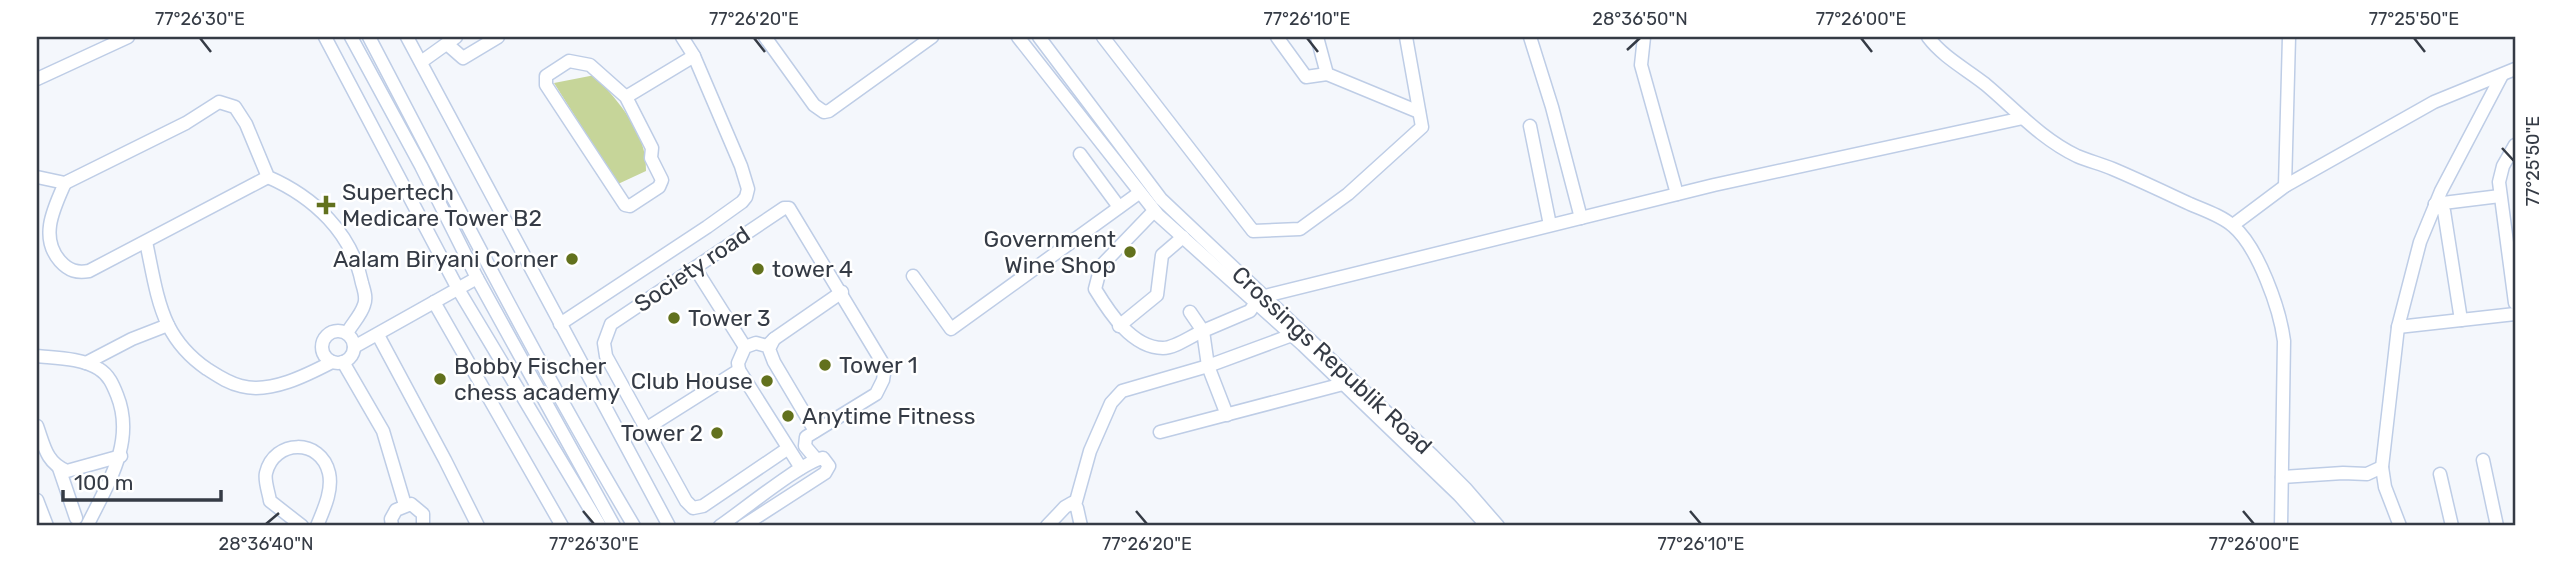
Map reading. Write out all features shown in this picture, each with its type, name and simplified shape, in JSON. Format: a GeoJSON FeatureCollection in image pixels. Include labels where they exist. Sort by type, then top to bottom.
{"type":"FeatureCollection","features":[{"type":"Feature","properties":{"kind":"street"},"geometry":{"type":"LineString","coordinates":[[37,79],[128,37]]}},
{"type":"Feature","properties":{"kind":"street"},"geometry":{"type":"LineString","coordinates":[[325,37],[458,289],[600,526]]}},
{"type":"Feature","properties":{"kind":"street"},"geometry":{"type":"LineString","coordinates":[[351,37],[421,166],[477,278],[614,526]]}},
{"type":"Feature","properties":{"kind":"street"},"geometry":{"type":"LineString","coordinates":[[369,37],[606,480],[635,526]]}},
{"type":"Feature","properties":{"kind":"street"},"geometry":{"type":"LineString","coordinates":[[407,37],[668,526]]}},
{"type":"Feature","properties":{"kind":"street"},"geometry":{"type":"LineString","coordinates":[[421,62],[452,40],[463,58],[498,37]]}},
{"type":"Feature","properties":{"kind":"street"},"geometry":{"type":"LineString","coordinates":[[561,324],[717,220],[746,197],[748,189],[741,166],[694,56],[682,37]]}},
{"type":"Feature","properties":{"kind":"street"},"geometry":{"type":"LineString","coordinates":[[765,37],[814,105],[824,112],[932,37]]}},
{"type":"Feature","properties":{"kind":"street"},"geometry":{"type":"LineString","coordinates":[[1018,37],[1183,237],[1260,299],[1292,335],[1459,495],[1487,526]]}},
{"type":"Feature","properties":{"kind":"street"},"geometry":{"type":"LineString","coordinates":[[1039,37],[1151,199]]}},
{"type":"Feature","properties":{"kind":"street"},"geometry":{"type":"LineString","coordinates":[[1103,37],[1253,231],[1300,229],[1339,201],[1422,127],[1406,37]]}},
{"type":"Feature","properties":{"kind":"street"},"geometry":{"type":"LineString","coordinates":[[1277,37],[1306,77],[1327,74],[1419,111]]}},
{"type":"Feature","properties":{"kind":"street"},"geometry":{"type":"LineString","coordinates":[[1317,37],[1327,74]]}},
{"type":"Feature","properties":{"kind":"street"},"geometry":{"type":"LineString","coordinates":[[1530,37],[1552,107],[1581,218]]}},
{"type":"Feature","properties":{"kind":"street"},"geometry":{"type":"LineString","coordinates":[[1644,37],[1642,69],[1677,194]]}},
{"type":"Feature","properties":{"kind":"street"},"geometry":{"type":"LineString","coordinates":[[1928,37],[1947,57],[1984,84],[2047,138],[2077,156],[2111,168],[2216,215],[2233,225],[2254,254],[2276,304],[2284,341],[2281,526]]}},
{"type":"Feature","properties":{"kind":"street"},"geometry":{"type":"LineString","coordinates":[[2285,186],[2290,37]]}},
{"type":"Feature","properties":{"kind":"street"},"geometry":{"type":"LineString","coordinates":[[626,97],[694,56]]}},
{"type":"Feature","properties":{"kind":"street"},"geometry":{"type":"LineString","coordinates":[[569,61],[590,65],[626,97],[652,148],[651,158],[662,180],[659,187],[630,206],[625,205],[546,85],[546,76],[569,61]]}},
{"type":"Feature","properties":{"kind":"street"},"geometry":{"type":"LineString","coordinates":[[2233,225],[2285,186],[2434,102],[2515,69]]}},
{"type":"Feature","properties":{"kind":"street"},"geometry":{"type":"LineString","coordinates":[[2400,526],[2385,487],[2382,467],[2398,327],[2420,242],[2435,204],[2502,75]]}},
{"type":"Feature","properties":{"kind":"street"},"geometry":{"type":"LineString","coordinates":[[37,177],[65,183],[186,123],[219,102],[235,107],[246,124],[268,177],[298,192],[330,218],[356,257],[364,305],[347,333]]}},
{"type":"Feature","properties":{"kind":"street"},"geometry":{"type":"LineString","coordinates":[[1151,199],[1101,266],[1095,289],[1119,326],[1147,345],[1164,348],[1250,311],[1260,299],[1677,194],[2023,118]]}},
{"type":"Feature","properties":{"kind":"street"},"geometry":{"type":"LineString","coordinates":[[1530,126],[1550,225]]}},
{"type":"Feature","properties":{"kind":"street"},"geometry":{"type":"LineString","coordinates":[[2515,145],[2503,166],[2499,182],[2515,303]]}},
{"type":"Feature","properties":{"kind":"street"},"geometry":{"type":"LineString","coordinates":[[1080,155],[1119,207]]}},
{"type":"Feature","properties":{"kind":"street"},"geometry":{"type":"LineString","coordinates":[[65,183],[51,217],[49,236],[52,253],[64,266],[76,272],[89,271],[268,177]]}},
{"type":"Feature","properties":{"kind":"street"},"geometry":{"type":"LineString","coordinates":[[2435,204],[2500,196]]}},
{"type":"Feature","properties":{"kind":"street"},"geometry":{"type":"LineString","coordinates":[[913,276],[951,329],[1119,207],[1151,199]]}},
{"type":"Feature","properties":{"kind":"street","name":"Crossings Republik Road"},"geometry":{"type":"LineString","coordinates":[[1151,199],[1465,488],[1498,526]]}},
{"type":"Feature","properties":{"kind":"street"},"geometry":{"type":"LineString","coordinates":[[2435,204],[2444,211],[2462,320]]}},
{"type":"Feature","properties":{"kind":"street","name":"Society road"},"geometry":{"type":"LineString","coordinates":[[787,449],[703,506],[693,508],[686,501],[606,356],[604,343],[611,324],[784,208],[789,208],[885,367],[883,380],[876,394],[806,438],[804,442],[816,459]]}},
{"type":"Feature","properties":{"kind":"street"},"geometry":{"type":"LineString","coordinates":[[1119,326],[1157,295],[1163,255],[1183,237]]}},
{"type":"Feature","properties":{"kind":"street"},"geometry":{"type":"LineString","coordinates":[[146,242],[168,325],[182,348],[203,366],[229,382],[244,387],[262,388],[306,376],[351,356],[354,347],[477,278]]}},
{"type":"Feature","properties":{"kind":"street"},"geometry":{"type":"LineString","coordinates":[[695,268],[745,347]]}},
{"type":"Feature","properties":{"kind":"street"},"geometry":{"type":"LineString","coordinates":[[801,468],[738,370],[738,363],[745,347],[756,343],[767,346],[842,292]]}},
{"type":"Feature","properties":{"kind":"street"},"geometry":{"type":"LineString","coordinates":[[434,302],[562,526]]}},
{"type":"Feature","properties":{"kind":"street"},"geometry":{"type":"LineString","coordinates":[[1191,312],[1203,331],[1208,366],[1227,415]]}},
{"type":"Feature","properties":{"kind":"street"},"geometry":{"type":"LineString","coordinates":[[2398,327],[2515,314]]}},
{"type":"Feature","properties":{"kind":"street"},"geometry":{"type":"LineString","coordinates":[[86,363],[132,339],[168,325]]}},
{"type":"Feature","properties":{"kind":"street"},"geometry":{"type":"LineString","coordinates":[[347,333],[337,331],[324,340],[324,355],[338,362],[383,431],[405,505]]}},
{"type":"Feature","properties":{"kind":"street"},"geometry":{"type":"LineString","coordinates":[[347,333],[354,347]]}},
{"type":"Feature","properties":{"kind":"street"},"geometry":{"type":"LineString","coordinates":[[378,335],[478,526]]}},
{"type":"Feature","properties":{"kind":"street"},"geometry":{"type":"LineString","coordinates":[[1080,526],[1075,505],[1090,451],[1111,403],[1122,391],[1208,366],[1292,335]]}},
{"type":"Feature","properties":{"kind":"street"},"geometry":{"type":"LineString","coordinates":[[774,339],[769,349],[774,362],[815,431]]}},
{"type":"Feature","properties":{"kind":"street"},"geometry":{"type":"LineString","coordinates":[[37,356],[86,363],[99,369],[109,377],[121,404],[124,418],[121,456],[82,522]]}},
{"type":"Feature","properties":{"kind":"street"},"geometry":{"type":"LineString","coordinates":[[647,428],[738,370]]}},
{"type":"Feature","properties":{"kind":"street"},"geometry":{"type":"LineString","coordinates":[[1160,432],[1343,384]]}},
{"type":"Feature","properties":{"kind":"street"},"geometry":{"type":"LineString","coordinates":[[37,426],[48,458],[67,471],[121,456]]}},
{"type":"Feature","properties":{"kind":"street"},"geometry":{"type":"LineString","coordinates":[[302,526],[270,501],[266,474],[276,457],[292,446],[303,446],[315,453],[329,472],[330,484],[326,503],[317,526]]}},
{"type":"Feature","properties":{"kind":"street"},"geometry":{"type":"LineString","coordinates":[[720,526],[801,468],[816,459],[823,458],[827,461],[829,466],[825,473],[743,526]]}},
{"type":"Feature","properties":{"kind":"street"},"geometry":{"type":"LineString","coordinates":[[2483,460],[2497,526]]}},
{"type":"Feature","properties":{"kind":"street"},"geometry":{"type":"LineString","coordinates":[[2282,477],[2367,474],[2382,467]]}},
{"type":"Feature","properties":{"kind":"street"},"geometry":{"type":"LineString","coordinates":[[59,468],[82,522]]}},
{"type":"Feature","properties":{"kind":"street"},"geometry":{"type":"LineString","coordinates":[[2440,474],[2452,526]]}},
{"type":"Feature","properties":{"kind":"street"},"geometry":{"type":"LineString","coordinates":[[37,500],[47,526]]}},
{"type":"Feature","properties":{"kind":"street"},"geometry":{"type":"LineString","coordinates":[[1047,526],[1069,503],[1075,505]]}},
{"type":"Feature","properties":{"kind":"street"},"geometry":{"type":"LineString","coordinates":[[393,526],[393,514],[405,505],[420,510],[424,519],[423,526]]}},
{"type":"Feature","properties":{"kind":"green space"},"geometry":{"type":"Polygon","coordinates":[[[595,75],[630,119],[642,143],[645,157],[646,171],[618,184],[554,83],[595,75]]]}},
{"type":"Feature","properties":{"kind":"place","name":"Supertech Medicare Tower B2"},"geometry":{"type":"Point","coordinates":[326,205]}},
{"type":"Feature","properties":{"kind":"place","name":"Government Wine Shop"},"geometry":{"type":"Point","coordinates":[1130,252]}},
{"type":"Feature","properties":{"kind":"place","name":"Aalam Biryani Corner"},"geometry":{"type":"Point","coordinates":[572,259]}},
{"type":"Feature","properties":{"kind":"place","name":"tower 4"},"geometry":{"type":"Point","coordinates":[758,269]}},
{"type":"Feature","properties":{"kind":"place","name":"Tower 3"},"geometry":{"type":"Point","coordinates":[674,318]}},
{"type":"Feature","properties":{"kind":"place","name":"Tower 1"},"geometry":{"type":"Point","coordinates":[825,365]}},
{"type":"Feature","properties":{"kind":"place","name":"Bobby Fischer chess academy"},"geometry":{"type":"Point","coordinates":[440,379]}},
{"type":"Feature","properties":{"kind":"place","name":"Club House"},"geometry":{"type":"Point","coordinates":[767,381]}},
{"type":"Feature","properties":{"kind":"place","name":"Anytime Fitness"},"geometry":{"type":"Point","coordinates":[788,416]}},
{"type":"Feature","properties":{"kind":"place","name":"Tower 2"},"geometry":{"type":"Point","coordinates":[717,433]}}]}
